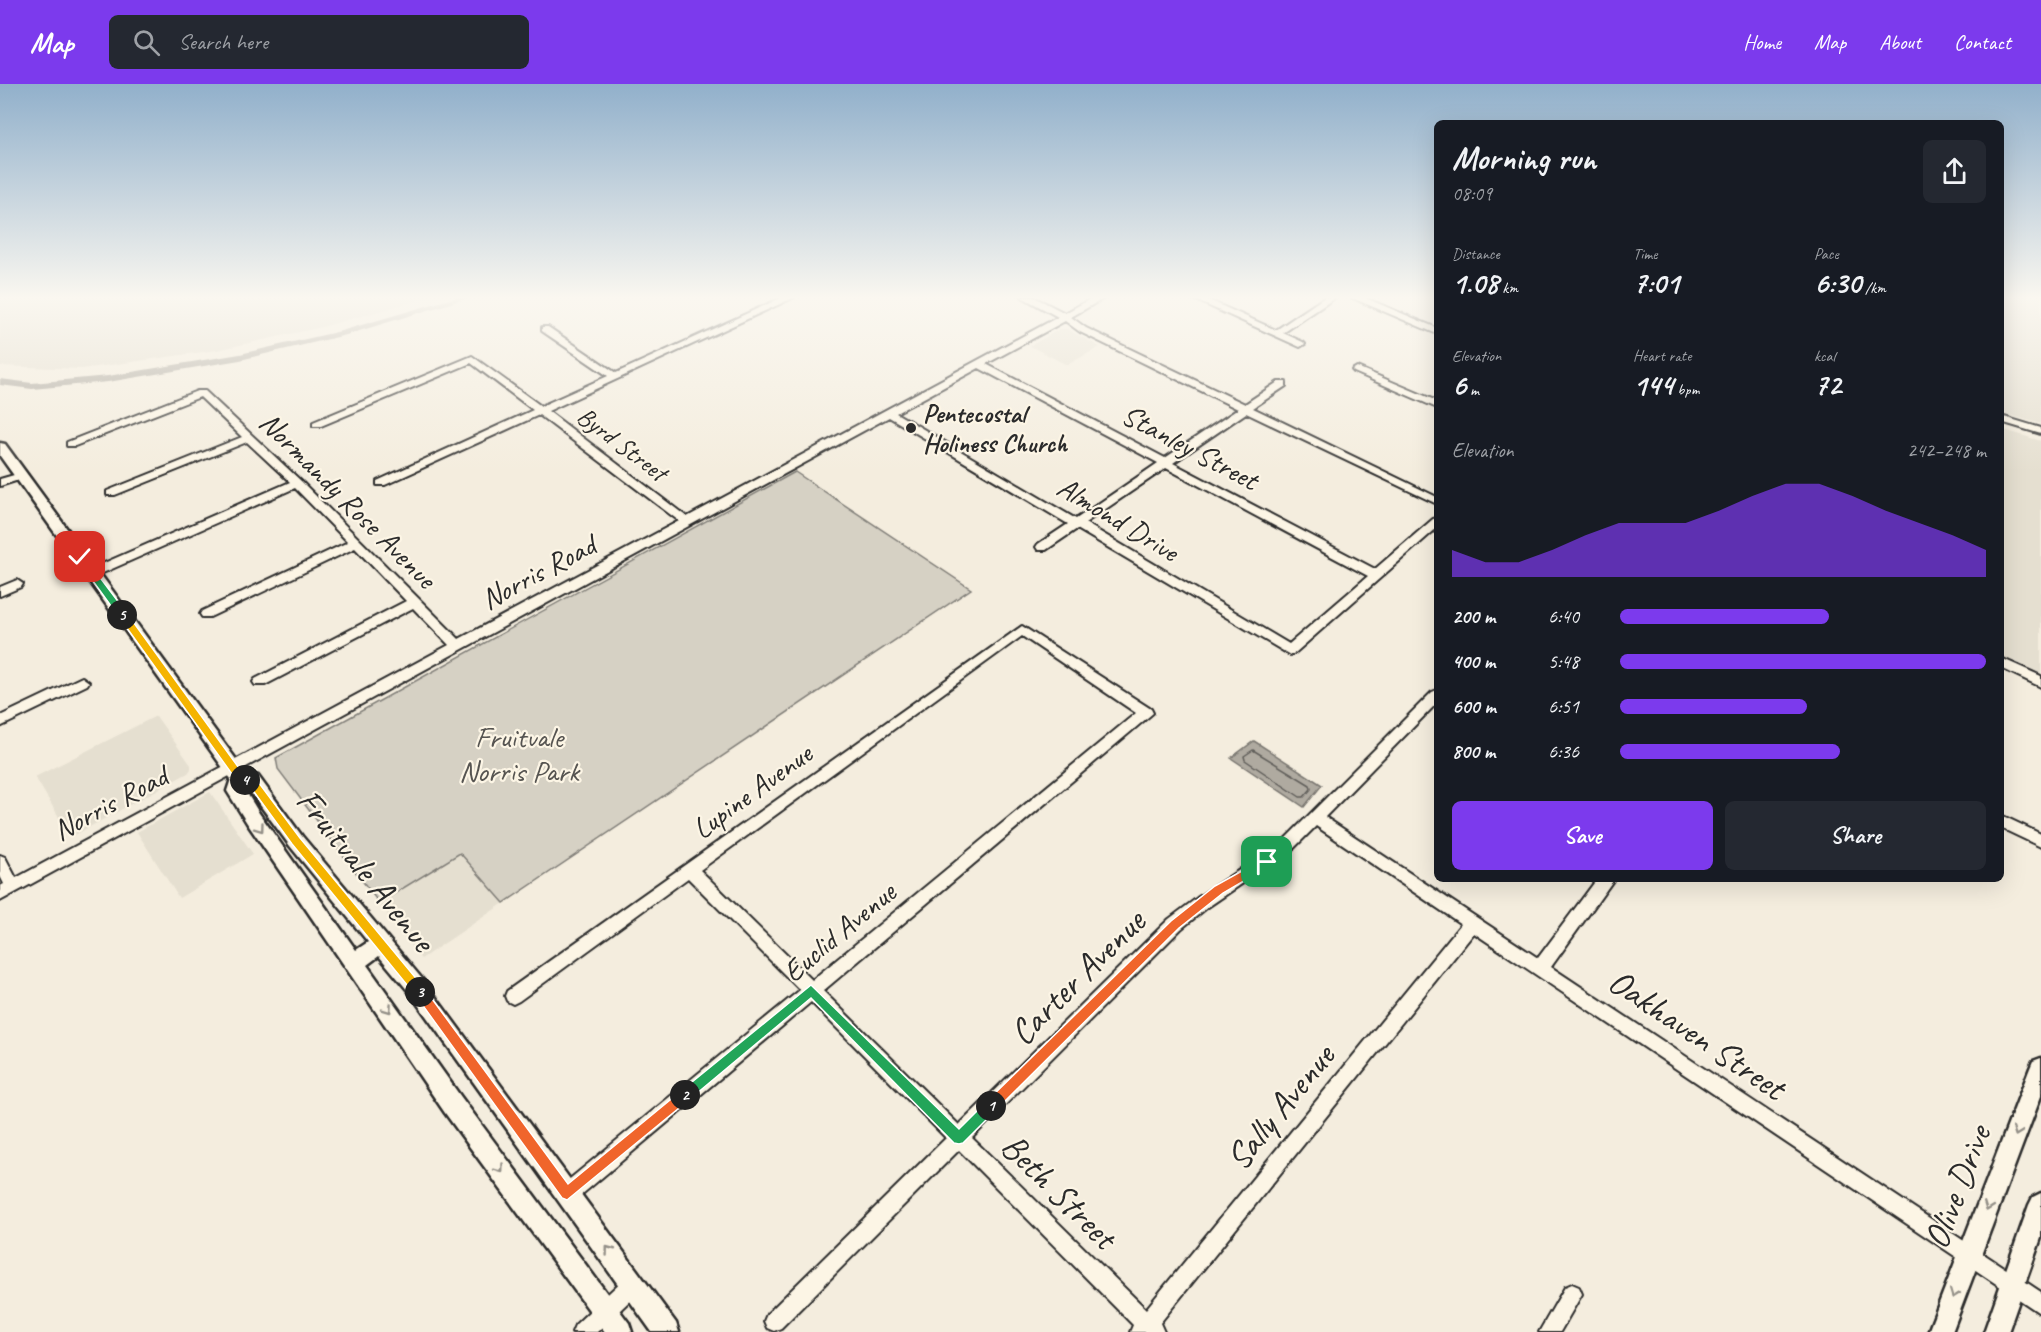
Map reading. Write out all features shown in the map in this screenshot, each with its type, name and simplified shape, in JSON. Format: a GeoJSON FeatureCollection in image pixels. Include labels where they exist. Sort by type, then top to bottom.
{"type":"FeatureCollection","features":[{"type":"Feature","properties":{"kind":"main road","name":"Fruitvale Avenue"},"geometry":{"type":"LineString","coordinates":[[0,447],[237,773],[252,782],[296,841],[416,986],[667,1332]]}},
{"type":"Feature","properties":{"kind":"main road","name":"Fruitvale Avenue"},"geometry":{"type":"LineString","coordinates":[[237,773],[236,791],[466,1122],[620,1332]]}},
{"type":"Feature","properties":{"kind":"main road"},"geometry":{"type":"LineString","coordinates":[[354,962],[381,944]]}},
{"type":"Feature","properties":{"kind":"main road","name":"Olive Drive"},"geometry":{"type":"LineString","coordinates":[[1940,1332],[2041,1068]]}},
{"type":"Feature","properties":{"kind":"main road"},"geometry":{"type":"LineString","coordinates":[[1996,1332],[2041,1204]]}},
{"type":"Feature","properties":{"kind":"street"},"geometry":{"type":"LineString","coordinates":[[583,355],[615,377]]}},
{"type":"Feature","properties":{"kind":"street"},"geometry":{"type":"LineString","coordinates":[[381,483],[663,355]]}},
{"type":"Feature","properties":{"kind":"street","name":"Norris Road"},"geometry":{"type":"LineString","coordinates":[[7,890],[237,773],[458,646],[995,355]]}},
{"type":"Feature","properties":{"kind":"street"},"geometry":{"type":"LineString","coordinates":[[1135,355],[1434,500]]}},
{"type":"Feature","properties":{"kind":"street","name":"Byrd Street"},"geometry":{"type":"LineString","coordinates":[[317,424],[472,359],[687,522]]}},
{"type":"Feature","properties":{"kind":"street","name":"Stanley Street"},"geometry":{"type":"LineString","coordinates":[[979,364],[1376,575]]}},
{"type":"Feature","properties":{"kind":"street"},"geometry":{"type":"LineString","coordinates":[[1357,370],[1434,403]]}},
{"type":"Feature","properties":{"kind":"street"},"geometry":{"type":"LineString","coordinates":[[1042,547],[1282,384]]}},
{"type":"Feature","properties":{"kind":"street","name":"Normandy Rose Avenue"},"geometry":{"type":"LineString","coordinates":[[70,444],[201,393],[297,483],[458,646]]}},
{"type":"Feature","properties":{"kind":"street","name":"Almond Drive"},"geometry":{"type":"LineString","coordinates":[[889,413],[1290,650],[1376,575]]}},
{"type":"Feature","properties":{"kind":"street"},"geometry":{"type":"LineString","coordinates":[[2004,419],[2041,431]]}},
{"type":"Feature","properties":{"kind":"street"},"geometry":{"type":"LineString","coordinates":[[111,493],[249,438]]}},
{"type":"Feature","properties":{"kind":"street"},"geometry":{"type":"LineString","coordinates":[[0,483],[21,476]]}},
{"type":"Feature","properties":{"kind":"street"},"geometry":{"type":"LineString","coordinates":[[92,573],[297,483]]}},
{"type":"Feature","properties":{"kind":"street"},"geometry":{"type":"LineString","coordinates":[[1376,575],[1434,525]]}},
{"type":"Feature","properties":{"kind":"street"},"geometry":{"type":"LineString","coordinates":[[206,614],[356,543]]}},
{"type":"Feature","properties":{"kind":"street"},"geometry":{"type":"LineString","coordinates":[[0,592],[17,584]]}},
{"type":"Feature","properties":{"kind":"street"},"geometry":{"type":"LineString","coordinates":[[260,682],[415,602]]}},
{"type":"Feature","properties":{"kind":"street","name":"Euclid Avenue"},"geometry":{"type":"LineString","coordinates":[[567,1194],[1146,712],[1022,630]]}},
{"type":"Feature","properties":{"kind":"street","name":"Lupine Avenue"},"geometry":{"type":"LineString","coordinates":[[513,996],[1022,630]]}},
{"type":"Feature","properties":{"kind":"street"},"geometry":{"type":"LineString","coordinates":[[2004,664],[2041,682]]}},
{"type":"Feature","properties":{"kind":"street"},"geometry":{"type":"LineString","coordinates":[[0,722],[82,682]]}},
{"type":"Feature","properties":{"kind":"street","name":"Carter Avenue"},"geometry":{"type":"LineString","coordinates":[[774,1321],[1175,924],[1219,889],[1267,862],[1315,819],[1434,698]]}},
{"type":"Feature","properties":{"kind":"street","name":"Oakhaven Street"},"geometry":{"type":"LineString","coordinates":[[1315,819],[2041,1304]]}},
{"type":"Feature","properties":{"kind":"street"},"geometry":{"type":"LineString","coordinates":[[2004,822],[2041,841]]}},
{"type":"Feature","properties":{"kind":"street"},"geometry":{"type":"LineString","coordinates":[[0,861],[7,890]]}},
{"type":"Feature","properties":{"kind":"street","name":"Beth Street"},"geometry":{"type":"LineString","coordinates":[[689,869],[959,1138],[1147,1330]]}},
{"type":"Feature","properties":{"kind":"street"},"geometry":{"type":"LineString","coordinates":[[1540,968],[1604,882]]}},
{"type":"Feature","properties":{"kind":"street","name":"Sally Avenue"},"geometry":{"type":"LineString","coordinates":[[1147,1330],[1472,922]]}},
{"type":"Feature","properties":{"kind":"street"},"geometry":{"type":"LineString","coordinates":[[582,1332],[633,1283]]}},
{"type":"Feature","properties":{"kind":"street"},"geometry":{"type":"LineString","coordinates":[[1549,1332],[1572,1294]]}},
{"type":"Feature","properties":{"kind":"shaded area"},"geometry":{"type":"Polygon","coordinates":[[[0,355],[180,355],[82,369],[0,366],[0,355]]]}},
{"type":"Feature","properties":{"kind":"shaded area"},"geometry":{"type":"Polygon","coordinates":[[[1048,355],[1085,355],[1067,365],[1048,355]]]}},
{"type":"Feature","properties":{"kind":"shaded area"},"geometry":{"type":"Polygon","coordinates":[[[2004,355],[2041,355],[2041,424],[2004,414],[2004,355]]]}},
{"type":"Feature","properties":{"kind":"shaded area"},"geometry":{"type":"Polygon","coordinates":[[[2004,430],[2041,441],[2041,678],[2004,661],[2004,430]]]}},
{"type":"Feature","properties":{"kind":"shaded area"},"geometry":{"type":"Polygon","coordinates":[[[156,716],[191,765],[191,769],[188,773],[71,837],[35,777],[156,716]]]}},
{"type":"Feature","properties":{"kind":"shaded area"},"geometry":{"type":"Polygon","coordinates":[[[210,792],[253,854],[179,898],[137,832],[210,792]]]}},
{"type":"Feature","properties":{"kind":"shaded area"},"geometry":{"type":"Polygon","coordinates":[[[460,853],[504,903],[421,959],[379,903],[460,853]]]}},
{"type":"Feature","properties":{"kind":"green space","name":"Fruitvale Norris Park"},"geometry":{"type":"Polygon","coordinates":[[[795,472],[971,589],[504,903],[460,853],[379,903],[278,769],[276,758],[795,472]]]}},
{"type":"Feature","properties":{"kind":"water"},"geometry":{"type":"Polygon","coordinates":[[[1254,741],[1322,785],[1304,807],[1231,758],[1254,741]]]}},
{"type":"Feature","properties":{"kind":"waterway"},"geometry":{"type":"LineString","coordinates":[[0,382],[32,386],[108,379],[248,355]]}},
{"type":"Feature","properties":{"kind":"place","name":"Pentecostal Holiness Church"},"geometry":{"type":"Point","coordinates":[911,428]}},
{"type":"Feature","properties":{"kind":"route"},"geometry":{"type":"LineString","coordinates":[[80,557],[240,778],[252,782],[286,829],[416,986],[567,1194],[811,991],[959,1138],[1175,924],[1219,889],[1267,862]]}}]}
